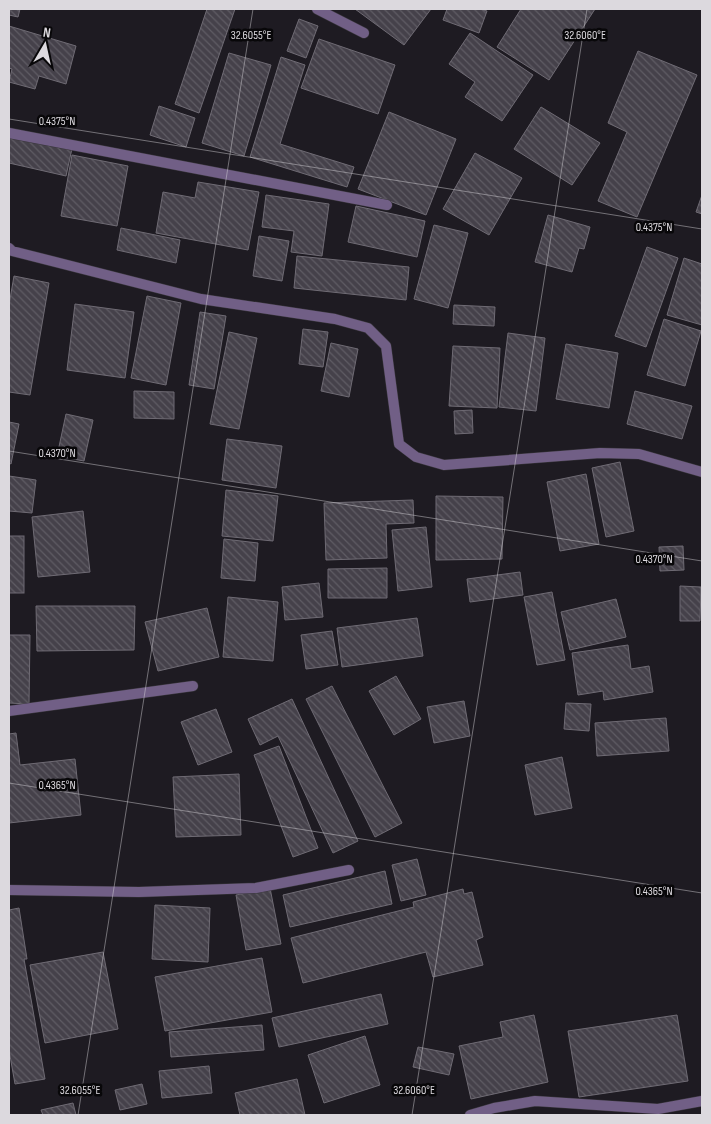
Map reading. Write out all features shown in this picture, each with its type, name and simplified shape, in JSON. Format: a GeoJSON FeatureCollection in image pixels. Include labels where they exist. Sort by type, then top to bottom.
{"type":"FeatureCollection","features":[{"type":"Feature","properties":{"kind":"street"},"geometry":{"type":"LineString","coordinates":[[317,9],[364,33]]}},
{"type":"Feature","properties":{"kind":"street"},"geometry":{"type":"LineString","coordinates":[[9,133],[387,205]]}},
{"type":"Feature","properties":{"kind":"street"},"geometry":{"type":"LineString","coordinates":[[9,248],[21,253],[200,299],[335,319],[368,328],[386,346],[400,444],[416,458],[444,465],[600,453],[639,454],[702,472]]}},
{"type":"Feature","properties":{"kind":"street"},"geometry":{"type":"LineString","coordinates":[[9,710],[194,686]]}},
{"type":"Feature","properties":{"kind":"street"},"geometry":{"type":"LineString","coordinates":[[9,890],[139,892],[256,888],[349,870]]}},
{"type":"Feature","properties":{"kind":"street"},"geometry":{"type":"LineString","coordinates":[[470,1115],[494,1108],[535,1101],[658,1109],[702,1101]]}},
{"type":"Feature","properties":{"kind":"building"},"geometry":{"type":"Polygon","coordinates":[[[9,9],[20,9],[18,17],[9,15],[9,9]]]}},
{"type":"Feature","properties":{"kind":"building"},"geometry":{"type":"Polygon","coordinates":[[[207,9],[235,9],[199,113],[175,104],[207,9]]]}},
{"type":"Feature","properties":{"kind":"building"},"geometry":{"type":"Polygon","coordinates":[[[355,9],[431,9],[404,45],[355,9]]]}},
{"type":"Feature","properties":{"kind":"building"},"geometry":{"type":"Polygon","coordinates":[[[447,9],[480,9],[487,11],[479,33],[443,20],[447,9]]]}},
{"type":"Feature","properties":{"kind":"building"},"geometry":{"type":"Polygon","coordinates":[[[521,9],[595,9],[549,80],[497,47],[521,9]]]}},
{"type":"Feature","properties":{"kind":"building"},"geometry":{"type":"Polygon","coordinates":[[[299,19],[318,26],[306,58],[287,51],[299,19]]]}},
{"type":"Feature","properties":{"kind":"building"},"geometry":{"type":"Polygon","coordinates":[[[9,26],[76,46],[66,84],[39,76],[35,89],[9,82],[12,69],[9,68],[9,26]]]}},
{"type":"Feature","properties":{"kind":"building"},"geometry":{"type":"Polygon","coordinates":[[[470,33],[533,75],[502,121],[465,97],[475,82],[449,64],[470,33]]]}},
{"type":"Feature","properties":{"kind":"building"},"geometry":{"type":"Polygon","coordinates":[[[319,39],[395,65],[378,114],[301,88],[319,39]]]}},
{"type":"Feature","properties":{"kind":"building"},"geometry":{"type":"Polygon","coordinates":[[[638,51],[697,75],[637,217],[598,201],[627,132],[608,123],[638,51]]]}},
{"type":"Feature","properties":{"kind":"building"},"geometry":{"type":"Polygon","coordinates":[[[229,53],[271,65],[244,156],[202,143],[229,53]]]}},
{"type":"Feature","properties":{"kind":"building"},"geometry":{"type":"Polygon","coordinates":[[[281,57],[305,65],[280,144],[354,167],[347,187],[250,157],[281,57]]]}},
{"type":"Feature","properties":{"kind":"building"},"geometry":{"type":"Polygon","coordinates":[[[159,106],[195,118],[186,147],[150,135],[159,106]]]}},
{"type":"Feature","properties":{"kind":"building"},"geometry":{"type":"Polygon","coordinates":[[[541,107],[600,143],[572,185],[514,149],[541,107]]]}},
{"type":"Feature","properties":{"kind":"building"},"geometry":{"type":"Polygon","coordinates":[[[389,112],[456,139],[426,215],[358,189],[389,112]]]}},
{"type":"Feature","properties":{"kind":"building"},"geometry":{"type":"Polygon","coordinates":[[[9,133],[73,144],[66,176],[9,163],[9,133]]]}},
{"type":"Feature","properties":{"kind":"building"},"geometry":{"type":"Polygon","coordinates":[[[475,153],[522,178],[489,235],[443,209],[475,153]]]}},
{"type":"Feature","properties":{"kind":"building"},"geometry":{"type":"Polygon","coordinates":[[[72,155],[128,166],[117,226],[61,216],[72,155]]]}},
{"type":"Feature","properties":{"kind":"building"},"geometry":{"type":"Polygon","coordinates":[[[198,182],[259,192],[248,250],[156,233],[163,192],[195,198],[198,182]]]}},
{"type":"Feature","properties":{"kind":"building"},"geometry":{"type":"Polygon","coordinates":[[[266,195],[329,204],[322,256],[291,252],[294,231],[262,227],[266,195]]]}},
{"type":"Feature","properties":{"kind":"building"},"geometry":{"type":"Polygon","coordinates":[[[702,195],[702,214],[696,212],[702,195]]]}},
{"type":"Feature","properties":{"kind":"building"},"geometry":{"type":"Polygon","coordinates":[[[356,206],[425,221],[417,257],[348,242],[356,206]]]}},
{"type":"Feature","properties":{"kind":"building"},"geometry":{"type":"Polygon","coordinates":[[[548,215],[590,227],[584,249],[579,248],[572,272],[535,262],[548,215]]]}},
{"type":"Feature","properties":{"kind":"building"},"geometry":{"type":"Polygon","coordinates":[[[434,225],[468,233],[448,308],[414,299],[434,225]]]}},
{"type":"Feature","properties":{"kind":"building"},"geometry":{"type":"Polygon","coordinates":[[[121,228],[180,240],[176,263],[117,250],[121,228]]]}},
{"type":"Feature","properties":{"kind":"building"},"geometry":{"type":"Polygon","coordinates":[[[259,236],[289,241],[282,281],[253,276],[259,236]]]}},
{"type":"Feature","properties":{"kind":"building"},"geometry":{"type":"Polygon","coordinates":[[[647,247],[678,258],[646,347],[615,336],[647,247]]]}},
{"type":"Feature","properties":{"kind":"building"},"geometry":{"type":"Polygon","coordinates":[[[297,256],[409,267],[406,300],[294,288],[297,256]]]}},
{"type":"Feature","properties":{"kind":"building"},"geometry":{"type":"Polygon","coordinates":[[[684,258],[702,264],[702,325],[667,315],[684,258]]]}},
{"type":"Feature","properties":{"kind":"building"},"geometry":{"type":"Polygon","coordinates":[[[14,276],[49,283],[30,395],[9,392],[9,305],[14,276]]]}},
{"type":"Feature","properties":{"kind":"building"},"geometry":{"type":"Polygon","coordinates":[[[147,296],[181,303],[166,385],[131,378],[147,296]]]}},
{"type":"Feature","properties":{"kind":"building"},"geometry":{"type":"Polygon","coordinates":[[[75,304],[134,312],[125,378],[67,370],[75,304]]]}},
{"type":"Feature","properties":{"kind":"building"},"geometry":{"type":"Polygon","coordinates":[[[454,305],[495,307],[494,326],[453,324],[454,305]]]}},
{"type":"Feature","properties":{"kind":"building"},"geometry":{"type":"Polygon","coordinates":[[[200,312],[226,316],[214,389],[189,385],[200,312]]]}},
{"type":"Feature","properties":{"kind":"building"},"geometry":{"type":"Polygon","coordinates":[[[664,319],[701,331],[685,386],[647,375],[664,319]]]}},
{"type":"Feature","properties":{"kind":"building"},"geometry":{"type":"Polygon","coordinates":[[[303,329],[328,332],[323,367],[299,364],[303,329]]]}},
{"type":"Feature","properties":{"kind":"building"},"geometry":{"type":"Polygon","coordinates":[[[229,332],[257,338],[239,429],[210,424],[229,332]]]}},
{"type":"Feature","properties":{"kind":"building"},"geometry":{"type":"Polygon","coordinates":[[[508,333],[545,338],[536,411],[499,407],[508,333]]]}},
{"type":"Feature","properties":{"kind":"building"},"geometry":{"type":"Polygon","coordinates":[[[331,343],[358,349],[349,397],[321,391],[331,343]]]}},
{"type":"Feature","properties":{"kind":"building"},"geometry":{"type":"Polygon","coordinates":[[[566,344],[618,353],[609,408],[556,399],[566,344]]]}},
{"type":"Feature","properties":{"kind":"building"},"geometry":{"type":"Polygon","coordinates":[[[453,346],[500,348],[497,408],[449,406],[453,346]]]}},
{"type":"Feature","properties":{"kind":"building"},"geometry":{"type":"Polygon","coordinates":[[[134,391],[174,392],[174,419],[134,418],[134,391]]]}},
{"type":"Feature","properties":{"kind":"building"},"geometry":{"type":"Polygon","coordinates":[[[635,391],[692,406],[682,439],[627,424],[635,391]]]}},
{"type":"Feature","properties":{"kind":"building"},"geometry":{"type":"Polygon","coordinates":[[[472,410],[473,433],[455,434],[454,411],[472,410]]]}},
{"type":"Feature","properties":{"kind":"building"},"geometry":{"type":"Polygon","coordinates":[[[66,414],[93,420],[84,461],[57,456],[66,414]]]}},
{"type":"Feature","properties":{"kind":"building"},"geometry":{"type":"Polygon","coordinates":[[[9,422],[19,424],[11,464],[9,463],[9,422]]]}},
{"type":"Feature","properties":{"kind":"building"},"geometry":{"type":"Polygon","coordinates":[[[227,439],[282,446],[276,488],[222,480],[227,439]]]}},
{"type":"Feature","properties":{"kind":"building"},"geometry":{"type":"Polygon","coordinates":[[[620,462],[634,531],[606,537],[592,468],[620,462]]]}},
{"type":"Feature","properties":{"kind":"building"},"geometry":{"type":"Polygon","coordinates":[[[586,474],[599,544],[560,551],[547,482],[586,474]]]}},
{"type":"Feature","properties":{"kind":"building"},"geometry":{"type":"Polygon","coordinates":[[[9,476],[36,480],[32,513],[9,511],[9,476]]]}},
{"type":"Feature","properties":{"kind":"building"},"geometry":{"type":"Polygon","coordinates":[[[226,490],[278,496],[273,541],[222,536],[226,490]]]}},
{"type":"Feature","properties":{"kind":"building"},"geometry":{"type":"Polygon","coordinates":[[[436,496],[503,497],[502,559],[436,560],[436,496]]]}},
{"type":"Feature","properties":{"kind":"building"},"geometry":{"type":"Polygon","coordinates":[[[413,500],[414,523],[386,524],[387,558],[326,560],[324,503],[413,500]]]}},
{"type":"Feature","properties":{"kind":"building"},"geometry":{"type":"Polygon","coordinates":[[[83,511],[90,572],[38,577],[32,517],[83,511]]]}},
{"type":"Feature","properties":{"kind":"building"},"geometry":{"type":"Polygon","coordinates":[[[426,527],[432,587],[398,591],[392,530],[426,527]]]}},
{"type":"Feature","properties":{"kind":"building"},"geometry":{"type":"Polygon","coordinates":[[[9,536],[24,536],[24,593],[9,593],[9,536]]]}},
{"type":"Feature","properties":{"kind":"building"},"geometry":{"type":"Polygon","coordinates":[[[224,539],[258,543],[255,581],[221,578],[224,539]]]}},
{"type":"Feature","properties":{"kind":"building"},"geometry":{"type":"Polygon","coordinates":[[[683,546],[684,570],[660,571],[659,547],[683,546]]]}},
{"type":"Feature","properties":{"kind":"building"},"geometry":{"type":"Polygon","coordinates":[[[387,568],[387,598],[328,598],[328,569],[387,568]]]}},
{"type":"Feature","properties":{"kind":"building"},"geometry":{"type":"Polygon","coordinates":[[[520,572],[523,595],[470,602],[467,579],[520,572]]]}},
{"type":"Feature","properties":{"kind":"building"},"geometry":{"type":"Polygon","coordinates":[[[319,583],[323,617],[285,620],[282,587],[319,583]]]}},
{"type":"Feature","properties":{"kind":"building"},"geometry":{"type":"Polygon","coordinates":[[[680,586],[701,587],[700,621],[680,621],[680,586]]]}},
{"type":"Feature","properties":{"kind":"building"},"geometry":{"type":"Polygon","coordinates":[[[552,592],[565,660],[537,665],[524,597],[552,592]]]}},
{"type":"Feature","properties":{"kind":"building"},"geometry":{"type":"Polygon","coordinates":[[[228,597],[278,602],[273,661],[223,657],[228,597]]]}},
{"type":"Feature","properties":{"kind":"building"},"geometry":{"type":"Polygon","coordinates":[[[616,599],[626,637],[570,650],[561,612],[616,599]]]}},
{"type":"Feature","properties":{"kind":"building"},"geometry":{"type":"Polygon","coordinates":[[[36,606],[135,606],[134,650],[37,651],[36,606]]]}},
{"type":"Feature","properties":{"kind":"building"},"geometry":{"type":"Polygon","coordinates":[[[207,608],[219,657],[158,671],[145,622],[207,608]]]}},
{"type":"Feature","properties":{"kind":"building"},"geometry":{"type":"Polygon","coordinates":[[[417,618],[423,656],[342,667],[337,628],[417,618]]]}},
{"type":"Feature","properties":{"kind":"building"},"geometry":{"type":"Polygon","coordinates":[[[332,631],[338,665],[306,669],[301,635],[332,631]]]}},
{"type":"Feature","properties":{"kind":"building"},"geometry":{"type":"Polygon","coordinates":[[[9,635],[30,635],[29,704],[9,703],[9,635]]]}},
{"type":"Feature","properties":{"kind":"building"},"geometry":{"type":"Polygon","coordinates":[[[628,645],[631,669],[649,666],[653,692],[604,700],[603,691],[578,695],[572,653],[628,645]]]}},
{"type":"Feature","properties":{"kind":"building"},"geometry":{"type":"Polygon","coordinates":[[[396,676],[421,719],[394,735],[369,691],[396,676]]]}},
{"type":"Feature","properties":{"kind":"building"},"geometry":{"type":"Polygon","coordinates":[[[332,686],[402,823],[375,837],[306,699],[332,686]]]}},
{"type":"Feature","properties":{"kind":"building"},"geometry":{"type":"Polygon","coordinates":[[[292,699],[358,841],[333,853],[278,736],[260,745],[248,719],[292,699]]]}},
{"type":"Feature","properties":{"kind":"building"},"geometry":{"type":"Polygon","coordinates":[[[464,701],[470,736],[434,743],[427,707],[464,701]]]}},
{"type":"Feature","properties":{"kind":"building"},"geometry":{"type":"Polygon","coordinates":[[[566,703],[591,704],[589,731],[564,729],[566,703]]]}},
{"type":"Feature","properties":{"kind":"building"},"geometry":{"type":"Polygon","coordinates":[[[216,709],[232,752],[198,765],[181,722],[216,709]]]}},
{"type":"Feature","properties":{"kind":"building"},"geometry":{"type":"Polygon","coordinates":[[[666,718],[669,751],[597,756],[595,723],[666,718]]]}},
{"type":"Feature","properties":{"kind":"building"},"geometry":{"type":"Polygon","coordinates":[[[16,733],[20,765],[75,759],[81,815],[9,823],[9,734],[16,733]]]}},
{"type":"Feature","properties":{"kind":"building"},"geometry":{"type":"Polygon","coordinates":[[[279,746],[318,848],[293,857],[254,755],[279,746]]]}},
{"type":"Feature","properties":{"kind":"building"},"geometry":{"type":"Polygon","coordinates":[[[562,757],[572,808],[535,815],[525,765],[562,757]]]}},
{"type":"Feature","properties":{"kind":"building"},"geometry":{"type":"Polygon","coordinates":[[[239,774],[241,835],[176,837],[173,777],[239,774]]]}},
{"type":"Feature","properties":{"kind":"building"},"geometry":{"type":"Polygon","coordinates":[[[417,859],[426,895],[401,901],[392,865],[417,859]]]}},
{"type":"Feature","properties":{"kind":"building"},"geometry":{"type":"Polygon","coordinates":[[[385,871],[392,904],[290,927],[283,895],[385,871]]]}},
{"type":"Feature","properties":{"kind":"building"},"geometry":{"type":"Polygon","coordinates":[[[270,888],[281,944],[246,950],[236,895],[270,888]]]}},
{"type":"Feature","properties":{"kind":"building"},"geometry":{"type":"Polygon","coordinates":[[[463,889],[464,894],[472,892],[483,937],[476,940],[483,965],[433,977],[426,952],[303,983],[291,938],[414,907],[413,902],[463,889]]]}},
{"type":"Feature","properties":{"kind":"building"},"geometry":{"type":"Polygon","coordinates":[[[155,905],[210,908],[208,962],[152,959],[155,905]]]}},
{"type":"Feature","properties":{"kind":"building"},"geometry":{"type":"Polygon","coordinates":[[[19,908],[27,959],[24,959],[45,1079],[15,1084],[9,1050],[9,910],[19,908]]]}},
{"type":"Feature","properties":{"kind":"building"},"geometry":{"type":"Polygon","coordinates":[[[103,952],[118,1029],[45,1043],[30,965],[103,952]]]}},
{"type":"Feature","properties":{"kind":"building"},"geometry":{"type":"Polygon","coordinates":[[[262,958],[272,1012],[165,1031],[155,977],[262,958]]]}},
{"type":"Feature","properties":{"kind":"building"},"geometry":{"type":"Polygon","coordinates":[[[381,994],[388,1024],[279,1047],[272,1018],[381,994]]]}},
{"type":"Feature","properties":{"kind":"building"},"geometry":{"type":"Polygon","coordinates":[[[534,1015],[548,1082],[471,1099],[459,1046],[503,1037],[500,1022],[534,1015]]]}},
{"type":"Feature","properties":{"kind":"building"},"geometry":{"type":"Polygon","coordinates":[[[677,1015],[688,1081],[579,1097],[568,1031],[677,1015]]]}},
{"type":"Feature","properties":{"kind":"building"},"geometry":{"type":"Polygon","coordinates":[[[262,1025],[264,1050],[171,1057],[169,1032],[262,1025]]]}},
{"type":"Feature","properties":{"kind":"building"},"geometry":{"type":"Polygon","coordinates":[[[365,1036],[380,1085],[324,1103],[308,1055],[365,1036]]]}},
{"type":"Feature","properties":{"kind":"building"},"geometry":{"type":"Polygon","coordinates":[[[418,1047],[454,1054],[449,1075],[413,1067],[418,1047]]]}},
{"type":"Feature","properties":{"kind":"building"},"geometry":{"type":"Polygon","coordinates":[[[209,1066],[212,1093],[162,1098],[159,1071],[209,1066]]]}},
{"type":"Feature","properties":{"kind":"building"},"geometry":{"type":"Polygon","coordinates":[[[297,1079],[305,1115],[240,1115],[235,1093],[297,1079]]]}},
{"type":"Feature","properties":{"kind":"building"},"geometry":{"type":"Polygon","coordinates":[[[142,1084],[147,1104],[120,1110],[115,1090],[142,1084]]]}},
{"type":"Feature","properties":{"kind":"building"},"geometry":{"type":"Polygon","coordinates":[[[73,1103],[76,1115],[43,1115],[41,1110],[73,1103]]]}}]}
